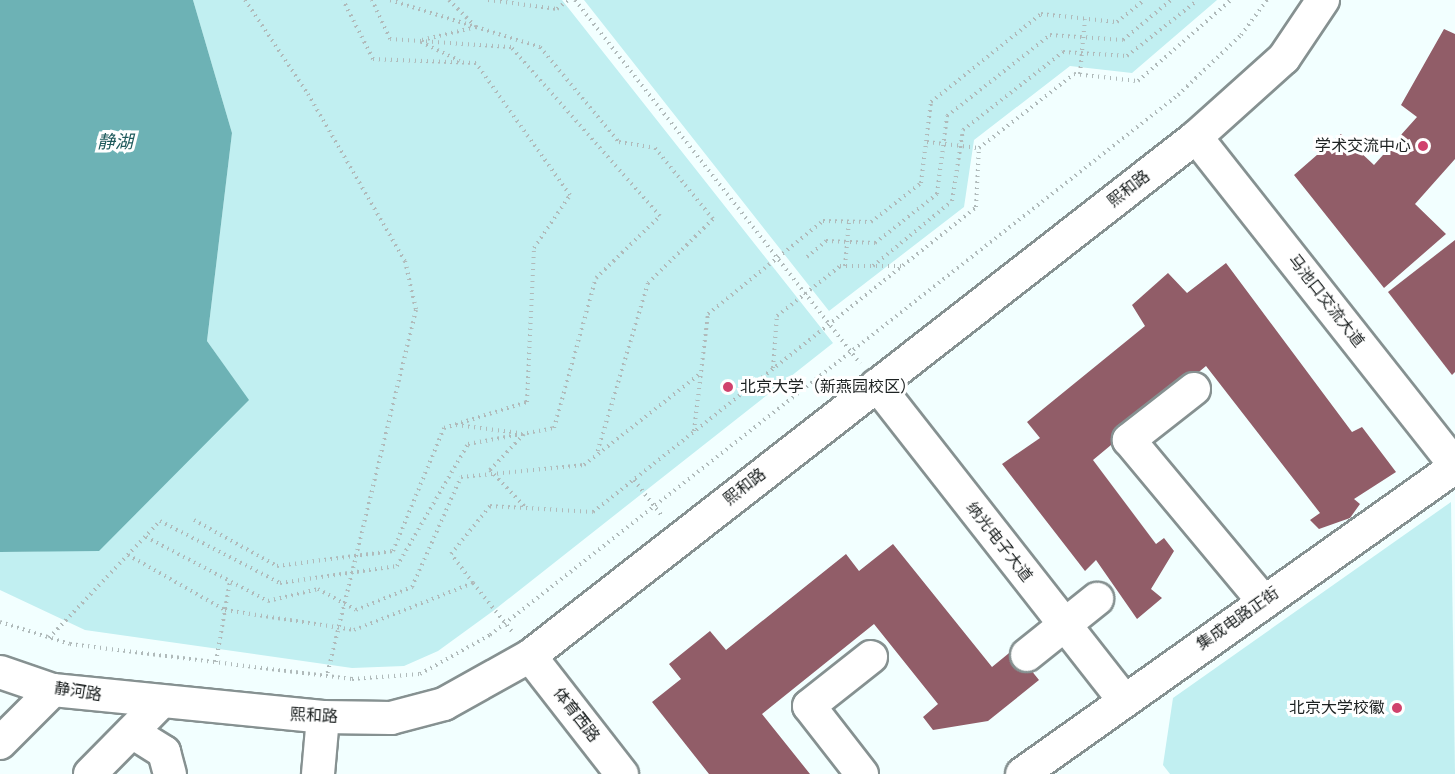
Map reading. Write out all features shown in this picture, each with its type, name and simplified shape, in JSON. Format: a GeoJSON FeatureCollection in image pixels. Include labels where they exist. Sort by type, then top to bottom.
{"type":"FeatureCollection","features":[{"type":"Feature","properties":{"kind":"street","name":"熙和路"},"geometry":{"type":"LineString","coordinates":[[159,704],[323,717],[391,718],[444,704],[530,656],[1196,137],[1284,58],[1323,0]]}},
{"type":"Feature","properties":{"kind":"street","name":"马池口交流大道"},"geometry":{"type":"LineString","coordinates":[[1196,137],[1455,466]]}},
{"type":"Feature","properties":{"kind":"street","name":"纳光电子大道"},"geometry":{"type":"LineString","coordinates":[[877,385],[1122,698]]}},
{"type":"Feature","properties":{"kind":"street"},"geometry":{"type":"LineString","coordinates":[[1194,389],[1129,440],[1264,602]]}},
{"type":"Feature","properties":{"kind":"street","name":"集成电路正街"},"geometry":{"type":"LineString","coordinates":[[1022,774],[1122,698],[1264,602],[1455,466]]}},
{"type":"Feature","properties":{"kind":"street"},"geometry":{"type":"LineString","coordinates":[[1027,654],[1096,599]]}},
{"type":"Feature","properties":{"kind":"street","name":"体育西路"},"geometry":{"type":"LineString","coordinates":[[530,656],[622,774]]}},
{"type":"Feature","properties":{"kind":"street"},"geometry":{"type":"LineString","coordinates":[[862,774],[809,706],[872,657]]}},
{"type":"Feature","properties":{"kind":"street","name":"静河路"},"geometry":{"type":"LineString","coordinates":[[0,672],[53,690],[159,704]]}},
{"type":"Feature","properties":{"kind":"street"},"geometry":{"type":"LineString","coordinates":[[0,743],[53,690]]}},
{"type":"Feature","properties":{"kind":"street"},"geometry":{"type":"LineString","coordinates":[[90,774],[159,704]]}},
{"type":"Feature","properties":{"kind":"street"},"geometry":{"type":"LineString","coordinates":[[318,774],[323,717]]}},
{"type":"Feature","properties":{"kind":"street"},"geometry":{"type":"LineString","coordinates":[[132,732],[164,752],[171,774]]}},
{"type":"Feature","properties":{"kind":"path"},"geometry":{"type":"LineString","coordinates":[[245,0],[302,83],[405,261],[414,300],[327,676]]}},
{"type":"Feature","properties":{"kind":"path"},"geometry":{"type":"LineString","coordinates":[[194,520],[277,566],[393,551],[444,428],[526,402],[534,248],[570,195],[476,63],[373,59],[343,0]]}},
{"type":"Feature","properties":{"kind":"path"},"geometry":{"type":"LineString","coordinates":[[49,638],[160,521],[280,583],[397,566],[468,444],[554,428],[596,278],[660,216],[511,47],[390,39],[372,0]]}},
{"type":"Feature","properties":{"kind":"path"},"geometry":{"type":"LineString","coordinates":[[390,0],[540,47],[619,142],[655,148],[713,219],[648,283],[597,455]]}},
{"type":"Feature","properties":{"kind":"path"},"geometry":{"type":"LineString","coordinates":[[449,0],[477,27]]}},
{"type":"Feature","properties":{"kind":"path"},"geometry":{"type":"LineString","coordinates":[[488,0],[557,9],[568,0]]}},
{"type":"Feature","properties":{"kind":"path"},"geometry":{"type":"LineString","coordinates":[[575,0],[877,385]]}},
{"type":"Feature","properties":{"kind":"path"},"geometry":{"type":"LineString","coordinates":[[694,432],[708,314],[823,221],[871,222],[921,183],[931,102],[1041,14],[1116,22],[1144,0]]}},
{"type":"Feature","properties":{"kind":"path"},"geometry":{"type":"LineString","coordinates":[[807,257],[826,241],[875,243],[937,194],[947,116],[1050,35],[1123,40],[1171,0]]}},
{"type":"Feature","properties":{"kind":"path"},"geometry":{"type":"LineString","coordinates":[[873,266],[952,201],[963,130],[1063,52],[1127,57],[1198,0]]}},
{"type":"Feature","properties":{"kind":"path"},"geometry":{"type":"LineString","coordinates":[[926,142],[980,148],[1080,74],[1138,81],[1231,0]]}},
{"type":"Feature","properties":{"kind":"path"},"geometry":{"type":"LineString","coordinates":[[2,622],[49,638],[327,676],[352,679],[420,674],[505,623],[1178,95],[1242,35],[1267,0]]}},
{"type":"Feature","properties":{"kind":"path"},"geometry":{"type":"LineString","coordinates":[[1080,74],[1086,19]]}},
{"type":"Feature","properties":{"kind":"path"},"geometry":{"type":"LineString","coordinates":[[418,41],[477,27]]}},
{"type":"Feature","properties":{"kind":"path"},"geometry":{"type":"LineString","coordinates":[[418,41],[461,62]]}},
{"type":"Feature","properties":{"kind":"path"},"geometry":{"type":"LineString","coordinates":[[505,623],[451,554],[490,506],[593,512],[976,207],[980,148]]}},
{"type":"Feature","properties":{"kind":"path"},"geometry":{"type":"LineString","coordinates":[[845,266],[849,222]]}},
{"type":"Feature","properties":{"kind":"path"},"geometry":{"type":"LineString","coordinates":[[773,369],[777,315],[845,266],[902,266]]}},
{"type":"Feature","properties":{"kind":"path"},"geometry":{"type":"LineString","coordinates":[[146,537],[268,601],[318,589],[356,610],[412,587],[461,477],[584,465],[701,373]]}},
{"type":"Feature","properties":{"kind":"path"},"geometry":{"type":"LineString","coordinates":[[455,425],[524,433]]}},
{"type":"Feature","properties":{"kind":"path"},"geometry":{"type":"LineString","coordinates":[[524,433],[490,470],[526,508]]}},
{"type":"Feature","properties":{"kind":"path"},"geometry":{"type":"LineString","coordinates":[[634,480],[654,506]]}},
{"type":"Feature","properties":{"kind":"path"},"geometry":{"type":"LineString","coordinates":[[128,555],[225,610],[338,629],[354,630],[473,583]]}},
{"type":"Feature","properties":{"kind":"path"},"geometry":{"type":"LineString","coordinates":[[216,662],[230,581]]}},
{"type":"Feature","properties":{"kind":"shaded area"},"geometry":{"type":"Polygon","coordinates":[[[193,0],[562,0],[833,343],[493,611],[438,651],[404,666],[352,668],[85,630],[0,590],[0,552],[99,550],[248,400],[207,341],[232,133],[193,0]]]}},
{"type":"Feature","properties":{"kind":"shaded area"},"geometry":{"type":"Polygon","coordinates":[[[584,0],[1217,0],[1132,73],[1070,66],[974,140],[964,207],[829,311],[584,0]]]}},
{"type":"Feature","properties":{"kind":"shaded area"},"geometry":{"type":"Polygon","coordinates":[[[1451,502],[1455,774],[1170,774],[1163,765],[1173,698],[1451,502]]]}},
{"type":"Feature","properties":{"kind":"water","name":"静湖"},"geometry":{"type":"Polygon","coordinates":[[[0,0],[193,0],[232,133],[207,341],[249,400],[99,551],[0,552],[0,0]]]}},
{"type":"Feature","properties":{"kind":"building","name":"学术交流中心"},"geometry":{"type":"Polygon","coordinates":[[[1444,29],[1455,34],[1455,159],[1415,204],[1446,234],[1384,288],[1294,175],[1341,134],[1374,165],[1417,117],[1401,105],[1444,29]]]}},
{"type":"Feature","properties":{"kind":"building"},"geometry":{"type":"Polygon","coordinates":[[[1455,240],[1455,372],[1452,375],[1388,292],[1455,240]]]}},
{"type":"Feature","properties":{"kind":"building"},"geometry":{"type":"Polygon","coordinates":[[[1226,263],[1352,432],[1362,427],[1396,472],[1354,499],[1360,504],[1350,518],[1319,529],[1310,520],[1320,513],[1206,366],[1093,460],[1156,544],[1164,538],[1174,551],[1151,589],[1162,598],[1137,619],[1096,560],[1085,571],[1002,464],[1040,438],[1027,422],[1145,326],[1132,305],[1168,273],[1187,293],[1226,263]]]}},
{"type":"Feature","properties":{"kind":"building"},"geometry":{"type":"Polygon","coordinates":[[[893,544],[992,667],[1014,649],[1039,680],[988,721],[933,730],[923,717],[938,704],[874,624],[762,714],[810,774],[709,774],[652,702],[681,679],[669,664],[710,631],[726,650],[846,554],[859,571],[893,544]]]}},
{"type":"Feature","properties":{"kind":"place","name":"学术交流中心"},"geometry":{"type":"Point","coordinates":[1423,146]}},
{"type":"Feature","properties":{"kind":"place","name":"北京大学（新燕园校区）"},"geometry":{"type":"Point","coordinates":[728,387]}},
{"type":"Feature","properties":{"kind":"place","name":"北京大学校徽"},"geometry":{"type":"Point","coordinates":[1397,708]}}]}
